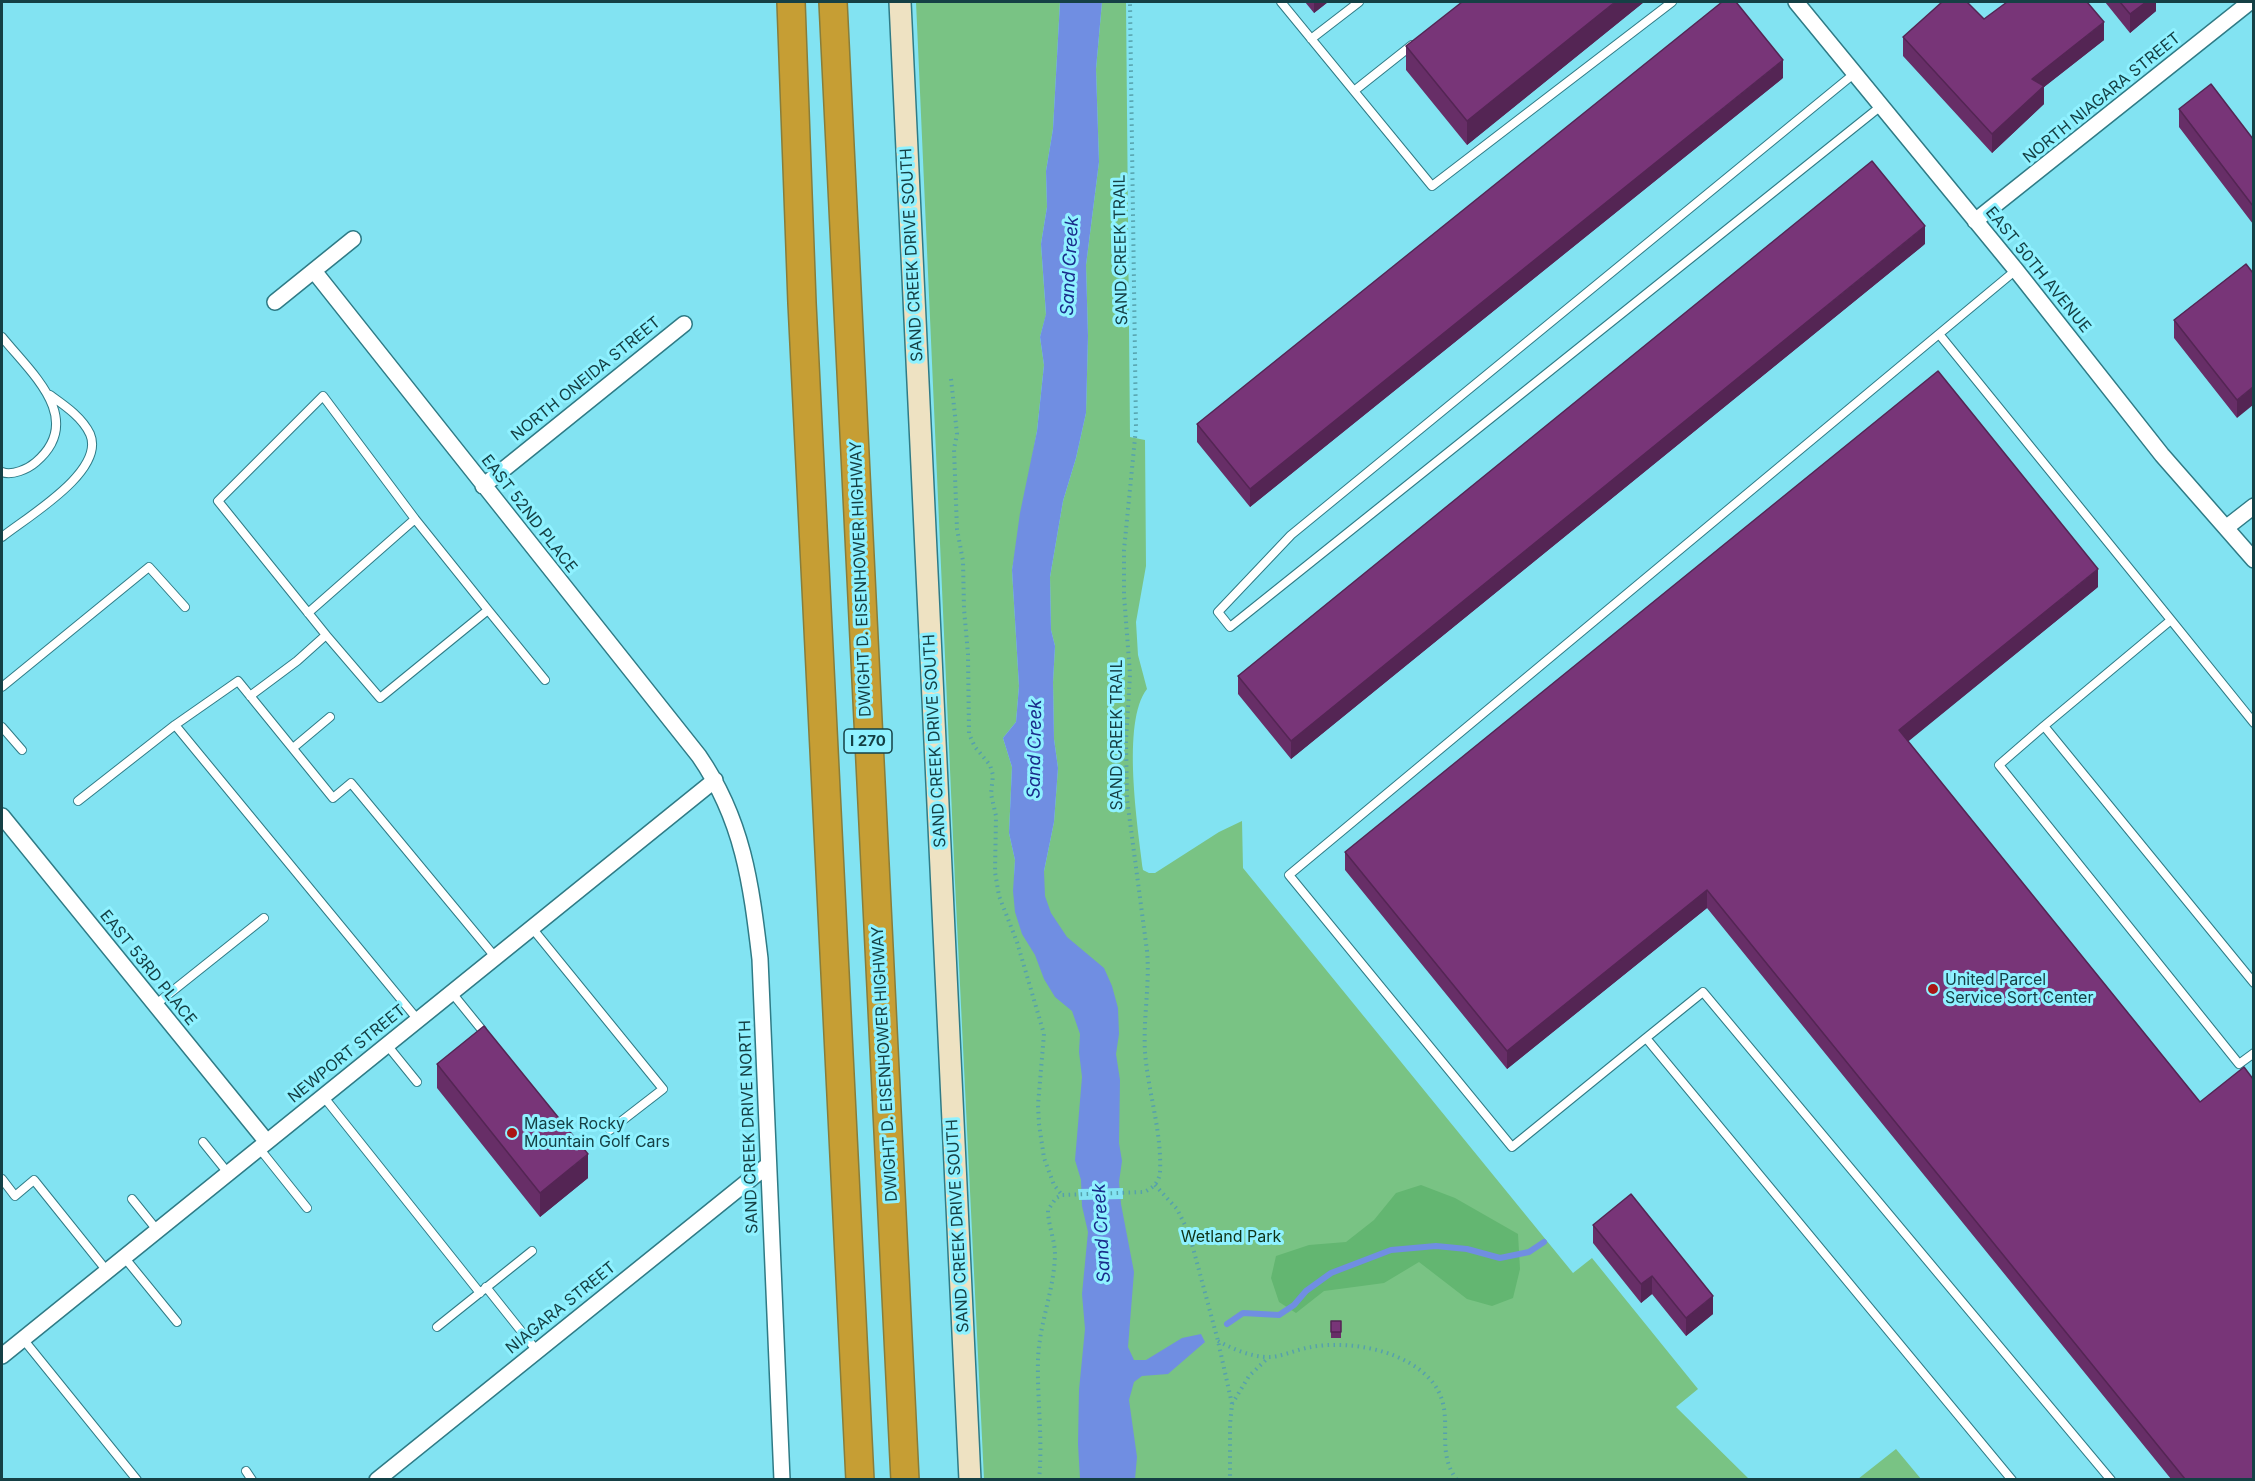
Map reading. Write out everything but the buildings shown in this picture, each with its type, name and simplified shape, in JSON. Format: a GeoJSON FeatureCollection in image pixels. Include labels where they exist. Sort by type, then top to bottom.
{"type":"FeatureCollection","features":[{"type":"Feature","properties":{"kind":"highway","name":"I 270"},"geometry":{"type":"LineString","coordinates":[[791,2],[802,303],[860,1479]]}},
{"type":"Feature","properties":{"kind":"highway","name":"DWIGHT D. EISENHOWER HIGHWAY"},"geometry":{"type":"LineString","coordinates":[[833,2],[905,1479]]}},
{"type":"Feature","properties":{"kind":"main road","name":"SAND CREEK DRIVE SOUTH"},"geometry":{"type":"LineString","coordinates":[[900,2],[970,1479]]}},
{"type":"Feature","properties":{"kind":"street","name":"EAST 50TH AVENUE"},"geometry":{"type":"LineString","coordinates":[[1796,2],[2016,270],[2162,454],[2253,560]]}},
{"type":"Feature","properties":{"kind":"street","name":"NORTH NIAGARA STREET"},"geometry":{"type":"LineString","coordinates":[[1976,221],[2250,2]]}},
{"type":"Feature","properties":{"kind":"street"},"geometry":{"type":"LineString","coordinates":[[275,302],[353,238]]}},
{"type":"Feature","properties":{"kind":"street","name":"EAST 52ND PLACE"},"geometry":{"type":"LineString","coordinates":[[314,271],[716,780]]}},
{"type":"Feature","properties":{"kind":"street","name":"NORTH ONEIDA STREET"},"geometry":{"type":"LineString","coordinates":[[483,486],[684,324]]}},
{"type":"Feature","properties":{"kind":"street"},"geometry":{"type":"LineString","coordinates":[[2227,527],[2253,506]]}},
{"type":"Feature","properties":{"kind":"street","name":"NEWPORT STREET"},"geometry":{"type":"LineString","coordinates":[[2,1356],[716,780]]}},
{"type":"Feature","properties":{"kind":"street","name":"SAND CREEK DRIVE NORTH"},"geometry":{"type":"LineString","coordinates":[[716,780],[737,829],[752,891],[760,959],[782,1479]]}},
{"type":"Feature","properties":{"kind":"street","name":"EAST 53RD PLACE"},"geometry":{"type":"LineString","coordinates":[[2,816],[155,1005],[263,1145]]}},
{"type":"Feature","properties":{"kind":"street","name":"NIAGARA STREET"},"geometry":{"type":"LineString","coordinates":[[376,1479],[768,1165]]}},
{"type":"Feature","properties":{"kind":"lane"},"geometry":{"type":"LineString","coordinates":[[1281,2],[1432,186],[1672,2]]}},
{"type":"Feature","properties":{"kind":"lane"},"geometry":{"type":"LineString","coordinates":[[1311,39],[1359,2]]}},
{"type":"Feature","properties":{"kind":"lane"},"geometry":{"type":"LineString","coordinates":[[1354,92],[1415,43]]}},
{"type":"Feature","properties":{"kind":"lane"},"geometry":{"type":"LineString","coordinates":[[1855,73],[1291,535],[1218,612],[1230,627],[1881,106]]}},
{"type":"Feature","properties":{"kind":"lane"},"geometry":{"type":"LineString","coordinates":[[2016,270],[1289,875],[1512,1146],[1703,992],[2111,1479]]}},
{"type":"Feature","properties":{"kind":"lane"},"geometry":{"type":"LineString","coordinates":[[1939,334],[2253,723]]}},
{"type":"Feature","properties":{"kind":"lane"},"geometry":{"type":"LineString","coordinates":[[2,337],[50,395],[71,410],[90,434],[93,451],[86,466],[73,482],[2,537]]}},
{"type":"Feature","properties":{"kind":"lane"},"geometry":{"type":"LineString","coordinates":[[2,472],[5,474],[29,468],[48,452],[58,421],[50,395]]}},
{"type":"Feature","properties":{"kind":"lane"},"geometry":{"type":"LineString","coordinates":[[489,610],[380,698],[218,501],[323,396],[415,519],[489,610],[545,680]]}},
{"type":"Feature","properties":{"kind":"lane"},"geometry":{"type":"LineString","coordinates":[[308,613],[415,519]]}},
{"type":"Feature","properties":{"kind":"lane"},"geometry":{"type":"LineString","coordinates":[[2,687],[149,567],[185,607]]}},
{"type":"Feature","properties":{"kind":"lane"},"geometry":{"type":"LineString","coordinates":[[2171,620],[1999,765],[2239,1064],[2253,1053]]}},
{"type":"Feature","properties":{"kind":"lane"},"geometry":{"type":"LineString","coordinates":[[250,696],[297,661],[326,635]]}},
{"type":"Feature","properties":{"kind":"lane"},"geometry":{"type":"LineString","coordinates":[[78,801],[175,725],[238,681],[333,798],[351,783],[496,958]]}},
{"type":"Feature","properties":{"kind":"lane"},"geometry":{"type":"LineString","coordinates":[[293,748],[330,717]]}},
{"type":"Feature","properties":{"kind":"lane"},"geometry":{"type":"LineString","coordinates":[[175,725],[418,1020]]}},
{"type":"Feature","properties":{"kind":"lane"},"geometry":{"type":"LineString","coordinates":[[2044,726],[2253,982]]}},
{"type":"Feature","properties":{"kind":"lane"},"geometry":{"type":"LineString","coordinates":[[2,727],[22,750]]}},
{"type":"Feature","properties":{"kind":"lane"},"geometry":{"type":"LineString","coordinates":[[155,1005],[264,918]]}},
{"type":"Feature","properties":{"kind":"lane"},"geometry":{"type":"LineString","coordinates":[[532,928],[663,1089],[610,1130]]}},
{"type":"Feature","properties":{"kind":"lane"},"geometry":{"type":"LineString","coordinates":[[452,993],[482,1030]]}},
{"type":"Feature","properties":{"kind":"lane"},"geometry":{"type":"LineString","coordinates":[[1646,1038],[2012,1479]]}},
{"type":"Feature","properties":{"kind":"lane"},"geometry":{"type":"LineString","coordinates":[[387,1045],[417,1082]]}},
{"type":"Feature","properties":{"kind":"lane"},"geometry":{"type":"LineString","coordinates":[[323,1096],[483,1290],[537,1351]]}},
{"type":"Feature","properties":{"kind":"lane"},"geometry":{"type":"LineString","coordinates":[[203,1142],[228,1173]]}},
{"type":"Feature","properties":{"kind":"lane"},"geometry":{"type":"LineString","coordinates":[[263,1145],[307,1208]]}},
{"type":"Feature","properties":{"kind":"lane"},"geometry":{"type":"LineString","coordinates":[[2,1179],[15,1196],[34,1180],[107,1270]]}},
{"type":"Feature","properties":{"kind":"lane"},"geometry":{"type":"LineString","coordinates":[[132,1199],[157,1230]]}},
{"type":"Feature","properties":{"kind":"lane"},"geometry":{"type":"LineString","coordinates":[[437,1327],[532,1251]]}},
{"type":"Feature","properties":{"kind":"lane"},"geometry":{"type":"LineString","coordinates":[[124,1257],[177,1322]]}},
{"type":"Feature","properties":{"kind":"lane"},"geometry":{"type":"LineString","coordinates":[[23,1339],[137,1479]]}},
{"type":"Feature","properties":{"kind":"lane"},"geometry":{"type":"LineString","coordinates":[[246,1471],[252,1479]]}},
{"type":"Feature","properties":{"kind":"path","name":"SAND CREEK TRAIL"},"geometry":{"type":"LineString","coordinates":[[1130,2],[1136,428],[1124,550],[1124,595],[1130,674],[1126,741],[1127,800],[1149,973],[1144,1034],[1160,1171],[1155,1185]]}},
{"type":"Feature","properties":{"kind":"path"},"geometry":{"type":"LineString","coordinates":[[951,379],[957,434],[954,449],[957,529],[963,561],[969,734],[975,747],[990,765],[993,775],[991,794],[996,816],[995,872],[999,896],[1017,942],[1044,1034],[1038,1105],[1039,1124],[1044,1158],[1054,1185],[1062,1195]]}},
{"type":"Feature","properties":{"kind":"path"},"geometry":{"type":"LineString","coordinates":[[1039,1479],[1041,1439],[1039,1341],[1052,1285],[1055,1255],[1048,1210],[1051,1204],[1062,1195],[1128,1194],[1144,1192],[1155,1185],[1177,1209],[1189,1233],[1218,1341],[1232,1404],[1230,1479]]}},
{"type":"Feature","properties":{"kind":"path"},"geometry":{"type":"LineString","coordinates":[[1336,1338],[1336,1344]]}},
{"type":"Feature","properties":{"kind":"path"},"geometry":{"type":"LineString","coordinates":[[1218,1341],[1241,1352],[1268,1358],[1310,1347],[1336,1344],[1354,1346],[1410,1363],[1434,1384],[1441,1396],[1445,1409],[1446,1459],[1457,1479]]}},
{"type":"Feature","properties":{"kind":"path"},"geometry":{"type":"LineString","coordinates":[[1232,1404],[1249,1376],[1268,1358]]}},
{"type":"Feature","properties":{"kind":"green space","name":"Wetland Park"},"geometry":{"type":"Polygon","coordinates":[[[916,2],[1060,2],[1053,129],[1046,171],[1047,207],[1041,244],[1046,315],[1040,337],[1044,365],[1037,431],[1012,570],[1019,686],[1016,722],[1003,738],[1012,767],[1009,833],[1015,860],[1014,879],[1044,871],[1054,822],[1058,768],[1054,739],[1055,646],[1051,630],[1050,577],[1063,501],[1086,413],[1088,336],[1086,265],[1099,162],[1096,69],[1102,2],[1126,2],[1130,437],[1145,440],[1146,566],[1136,622],[1138,655],[1147,689],[1139,705],[1133,750],[1135,803],[1143,870],[1155,873],[1219,832],[1242,821],[1243,868],[1573,1273],[1592,1258],[1698,1389],[1676,1407],[1749,1479],[984,1479],[916,2]]]}},
{"type":"Feature","properties":{"kind":"green space"},"geometry":{"type":"Polygon","coordinates":[[[1421,1185],[1455,1198],[1518,1234],[1520,1269],[1513,1298],[1492,1306],[1467,1299],[1419,1262],[1384,1283],[1324,1291],[1296,1313],[1279,1302],[1271,1278],[1276,1256],[1309,1245],[1346,1242],[1374,1220],[1396,1193],[1421,1185]]]}},
{"type":"Feature","properties":{"kind":"green space"},"geometry":{"type":"Polygon","coordinates":[[[1896,1449],[1921,1479],[1858,1479],[1896,1449]]]}},
{"type":"Feature","properties":{"kind":"water","name":"Sand Creek"},"geometry":{"type":"Polygon","coordinates":[[[1060,2],[1102,2],[1096,69],[1099,162],[1086,265],[1088,336],[1086,413],[1063,501],[1050,577],[1051,630],[1055,646],[1054,739],[1058,768],[1054,822],[1044,871],[1045,896],[1051,913],[1067,937],[1104,968],[1118,1008],[1119,1034],[1116,1054],[1120,1080],[1119,1143],[1122,1161],[1119,1182],[1134,1272],[1128,1347],[1134,1360],[1146,1360],[1182,1338],[1201,1334],[1205,1342],[1168,1374],[1142,1376],[1134,1382],[1129,1400],[1137,1457],[1135,1479],[1080,1479],[1079,1390],[1085,1329],[1082,1294],[1088,1232],[1082,1206],[1081,1180],[1075,1160],[1082,1077],[1079,1052],[1080,1034],[1072,1011],[1055,997],[1044,979],[1035,955],[1022,934],[1015,912],[1013,891],[1015,860],[1009,833],[1012,767],[1003,738],[1016,722],[1019,686],[1012,570],[1020,513],[1037,431],[1044,365],[1040,337],[1046,314],[1041,244],[1047,207],[1046,171],[1053,129],[1060,2]]]}},
{"type":"Feature","properties":{"kind":"pier"},"geometry":{"type":"Polygon","coordinates":[[[1123,1188],[1123,1199],[1079,1200],[1078,1189],[1123,1188]]]}},
{"type":"Feature","properties":{"kind":"waterway"},"geometry":{"type":"LineString","coordinates":[[1227,1324],[1243,1313],[1279,1315],[1331,1273],[1391,1250],[1436,1246],[1467,1249],[1500,1258],[1529,1252],[1544,1242]]}},
{"type":"Feature","properties":{"kind":"place","name":"United Parcel Service Sort Center"},"geometry":{"type":"Point","coordinates":[1933,989]}},
{"type":"Feature","properties":{"kind":"place","name":"Masek Rocky Mountain Golf Cars"},"geometry":{"type":"Point","coordinates":[512,1133]}}]}
